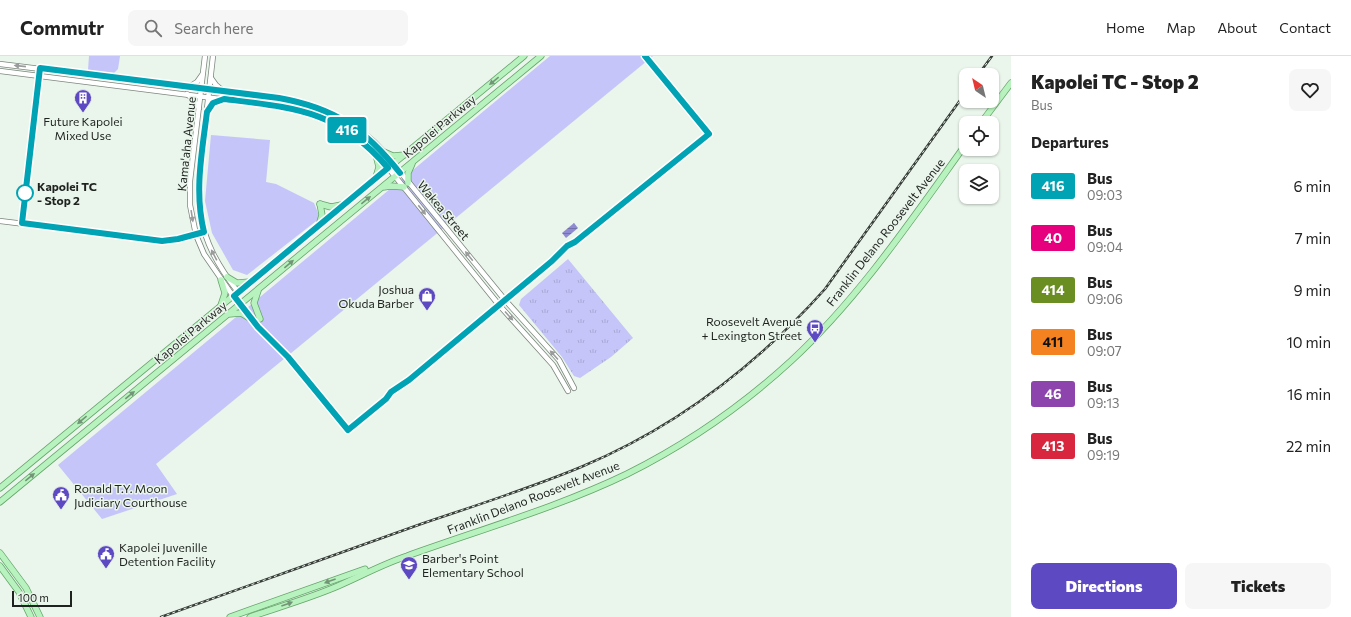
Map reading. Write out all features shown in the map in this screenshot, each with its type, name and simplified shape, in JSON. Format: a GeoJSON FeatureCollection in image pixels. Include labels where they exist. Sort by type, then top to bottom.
{"type":"FeatureCollection","features":[{"type":"Feature","properties":{"kind":"main road","name":"Kapolei Parkway"},"geometry":{"type":"LineString","coordinates":[[0,488],[524,56]]}},
{"type":"Feature","properties":{"kind":"main road","name":"Kapolei Parkway"},"geometry":{"type":"LineString","coordinates":[[0,502],[541,56]]}},
{"type":"Feature","properties":{"kind":"main road"},"geometry":{"type":"LineString","coordinates":[[986,116],[1011,82]]}},
{"type":"Feature","properties":{"kind":"main road"},"geometry":{"type":"LineString","coordinates":[[384,152],[393,156],[404,154]]}},
{"type":"Feature","properties":{"kind":"main road","name":"Franklin Delano Roosevelt Avenue"},"geometry":{"type":"LineString","coordinates":[[230,617],[556,503],[609,482],[682,444],[730,411],[792,360],[836,314],[898,237],[959,154]]}},
{"type":"Feature","properties":{"kind":"main road"},"geometry":{"type":"LineString","coordinates":[[376,155],[379,167],[376,178]]}},
{"type":"Feature","properties":{"kind":"main road"},"geometry":{"type":"LineString","coordinates":[[382,188],[391,186],[407,186],[408,173],[413,162]]}},
{"type":"Feature","properties":{"kind":"main road"},"geometry":{"type":"LineString","coordinates":[[319,225],[322,215],[320,204],[331,207],[343,205]]}},
{"type":"Feature","properties":{"kind":"main road"},"geometry":{"type":"LineString","coordinates":[[330,216],[337,224]]}},
{"type":"Feature","properties":{"kind":"main road"},"geometry":{"type":"LineString","coordinates":[[227,277],[237,283],[250,282]]}},
{"type":"Feature","properties":{"kind":"main road"},"geometry":{"type":"LineString","coordinates":[[220,307],[225,293],[221,280]]}},
{"type":"Feature","properties":{"kind":"main road"},"geometry":{"type":"LineString","coordinates":[[259,289],[254,303],[260,319]]}},
{"type":"Feature","properties":{"kind":"main road"},"geometry":{"type":"LineString","coordinates":[[236,294],[242,302]]}},
{"type":"Feature","properties":{"kind":"main road"},"geometry":{"type":"LineString","coordinates":[[227,315],[241,313],[251,319]]}},
{"type":"Feature","properties":{"kind":"main road"},"geometry":{"type":"LineString","coordinates":[[98,408],[104,416]]}},
{"type":"Feature","properties":{"kind":"main road"},"geometry":{"type":"LineString","coordinates":[[0,553],[20,578],[31,596],[40,617]]}},
{"type":"Feature","properties":{"kind":"main road","name":"Franklin Delano Roosevelt Avenue"},"geometry":{"type":"LineString","coordinates":[[250,617],[338,586],[380,565]]}},
{"type":"Feature","properties":{"kind":"main road"},"geometry":{"type":"LineString","coordinates":[[0,566],[13,583],[31,617]]}},
{"type":"Feature","properties":{"kind":"main road"},"geometry":{"type":"LineString","coordinates":[[13,583],[20,578]]}},
{"type":"Feature","properties":{"kind":"street","name":"Kama'aha Avenue"},"geometry":{"type":"LineString","coordinates":[[205,56],[190,188],[192,216],[196,235],[204,254],[221,280],[236,294]]}},
{"type":"Feature","properties":{"kind":"street","name":"Kama'aha Avenue"},"geometry":{"type":"LineString","coordinates":[[213,56],[198,188],[199,206],[204,232],[212,252],[236,294]]}},
{"type":"Feature","properties":{"kind":"street","name":"Wakea Street"},"geometry":{"type":"LineString","coordinates":[[0,64],[294,100],[323,109],[356,127],[384,152],[391,166],[407,186],[445,227],[505,300],[559,360],[574,388]]}},
{"type":"Feature","properties":{"kind":"street","name":"Wakea Street"},"geometry":{"type":"LineString","coordinates":[[0,71],[187,94],[292,108],[311,112],[349,131],[391,166]]}},
{"type":"Feature","properties":{"kind":"street"},"geometry":{"type":"LineString","coordinates":[[189,87],[196,82],[203,73]]}},
{"type":"Feature","properties":{"kind":"street"},"geometry":{"type":"LineString","coordinates":[[211,77],[216,85],[223,91]]}},
{"type":"Feature","properties":{"kind":"street"},"geometry":{"type":"LineString","coordinates":[[187,94],[194,100],[199,109]]}},
{"type":"Feature","properties":{"kind":"street"},"geometry":{"type":"LineString","coordinates":[[207,112],[213,103],[224,99]]}},
{"type":"Feature","properties":{"kind":"street","name":"Wakea Street"},"geometry":{"type":"LineString","coordinates":[[407,186],[439,232],[553,365],[568,391]]}},
{"type":"Feature","properties":{"kind":"street"},"geometry":{"type":"LineString","coordinates":[[0,221],[162,241],[196,235],[204,232]]}},
{"type":"Feature","properties":{"kind":"green space"},"geometry":{"type":"Polygon","coordinates":[[[89,56],[120,56],[118,69],[114,73],[88,70],[89,56]]]}},
{"type":"Feature","properties":{"kind":"green space"},"geometry":{"type":"Polygon","coordinates":[[[550,56],[653,56],[156,464],[177,494],[102,519],[58,465],[550,56]]]}},
{"type":"Feature","properties":{"kind":"green space"},"geometry":{"type":"Polygon","coordinates":[[[211,135],[270,140],[266,182],[276,184],[314,203],[320,218],[247,275],[233,270],[212,233],[205,201],[211,135]]]}},
{"type":"Feature","properties":{"kind":"green space"},"geometry":{"type":"Polygon","coordinates":[[[568,259],[633,338],[611,357],[580,378],[574,376],[562,357],[519,305],[521,299],[568,259]]]}},
{"type":"Feature","properties":{"kind":"green space"},"geometry":{"type":"Polygon","coordinates":[[[108,548],[112,561],[106,563],[102,551],[108,548]]]}},
{"type":"Feature","properties":{"kind":"shaded area"},"geometry":{"type":"Polygon","coordinates":[[[574,223],[578,228],[566,238],[562,233],[574,223]]]}},
{"type":"Feature","properties":{"kind":"railway"},"geometry":{"type":"LineString","coordinates":[[983,68],[992,56]]}},
{"type":"Feature","properties":{"kind":"railway"},"geometry":{"type":"LineString","coordinates":[[161,617],[561,475],[616,451],[650,433],[682,413],[743,369],[799,317],[825,289],[959,102]]}},
{"type":"Feature","properties":{"kind":"bus line","name":"416"},"geometry":{"type":"LineString","coordinates":[[400,173],[380,148],[363,132],[332,112],[313,105],[279,98],[40,68],[22,223],[162,241],[178,239],[204,232],[199,206],[198,188],[207,112],[213,103],[224,99],[292,108],[311,112],[340,125],[357,137],[381,159],[388,168],[234,296],[251,319],[288,357],[348,430],[386,399],[391,392],[405,381],[409,380],[500,305],[552,261],[554,257],[567,246],[575,242],[709,134],[645,56]]}},
{"type":"Feature","properties":{"kind":"place","name":"Future Kapolei Mixed Use"},"geometry":{"type":"Point","coordinates":[83,113]}},
{"type":"Feature","properties":{"kind":"place","name":"Kapolei TC - Stop 2"},"geometry":{"type":"Point","coordinates":[25,193]}},
{"type":"Feature","properties":{"kind":"place","name":"Joshua Okuda Barber"},"geometry":{"type":"Point","coordinates":[427,311]}},
{"type":"Feature","properties":{"kind":"place","name":"Roosevelt Avenue + Lexington Street"},"geometry":{"type":"Point","coordinates":[815,343]}},
{"type":"Feature","properties":{"kind":"place","name":"Ronald T.Y. Moon Judiciary Courthouse"},"geometry":{"type":"Point","coordinates":[61,510]}},
{"type":"Feature","properties":{"kind":"place","name":"Kapolei Juvenille Detention Facility"},"geometry":{"type":"Point","coordinates":[106,569]}},
{"type":"Feature","properties":{"kind":"place","name":"Barber's Point Elementary School"},"geometry":{"type":"Point","coordinates":[409,580]}}]}
